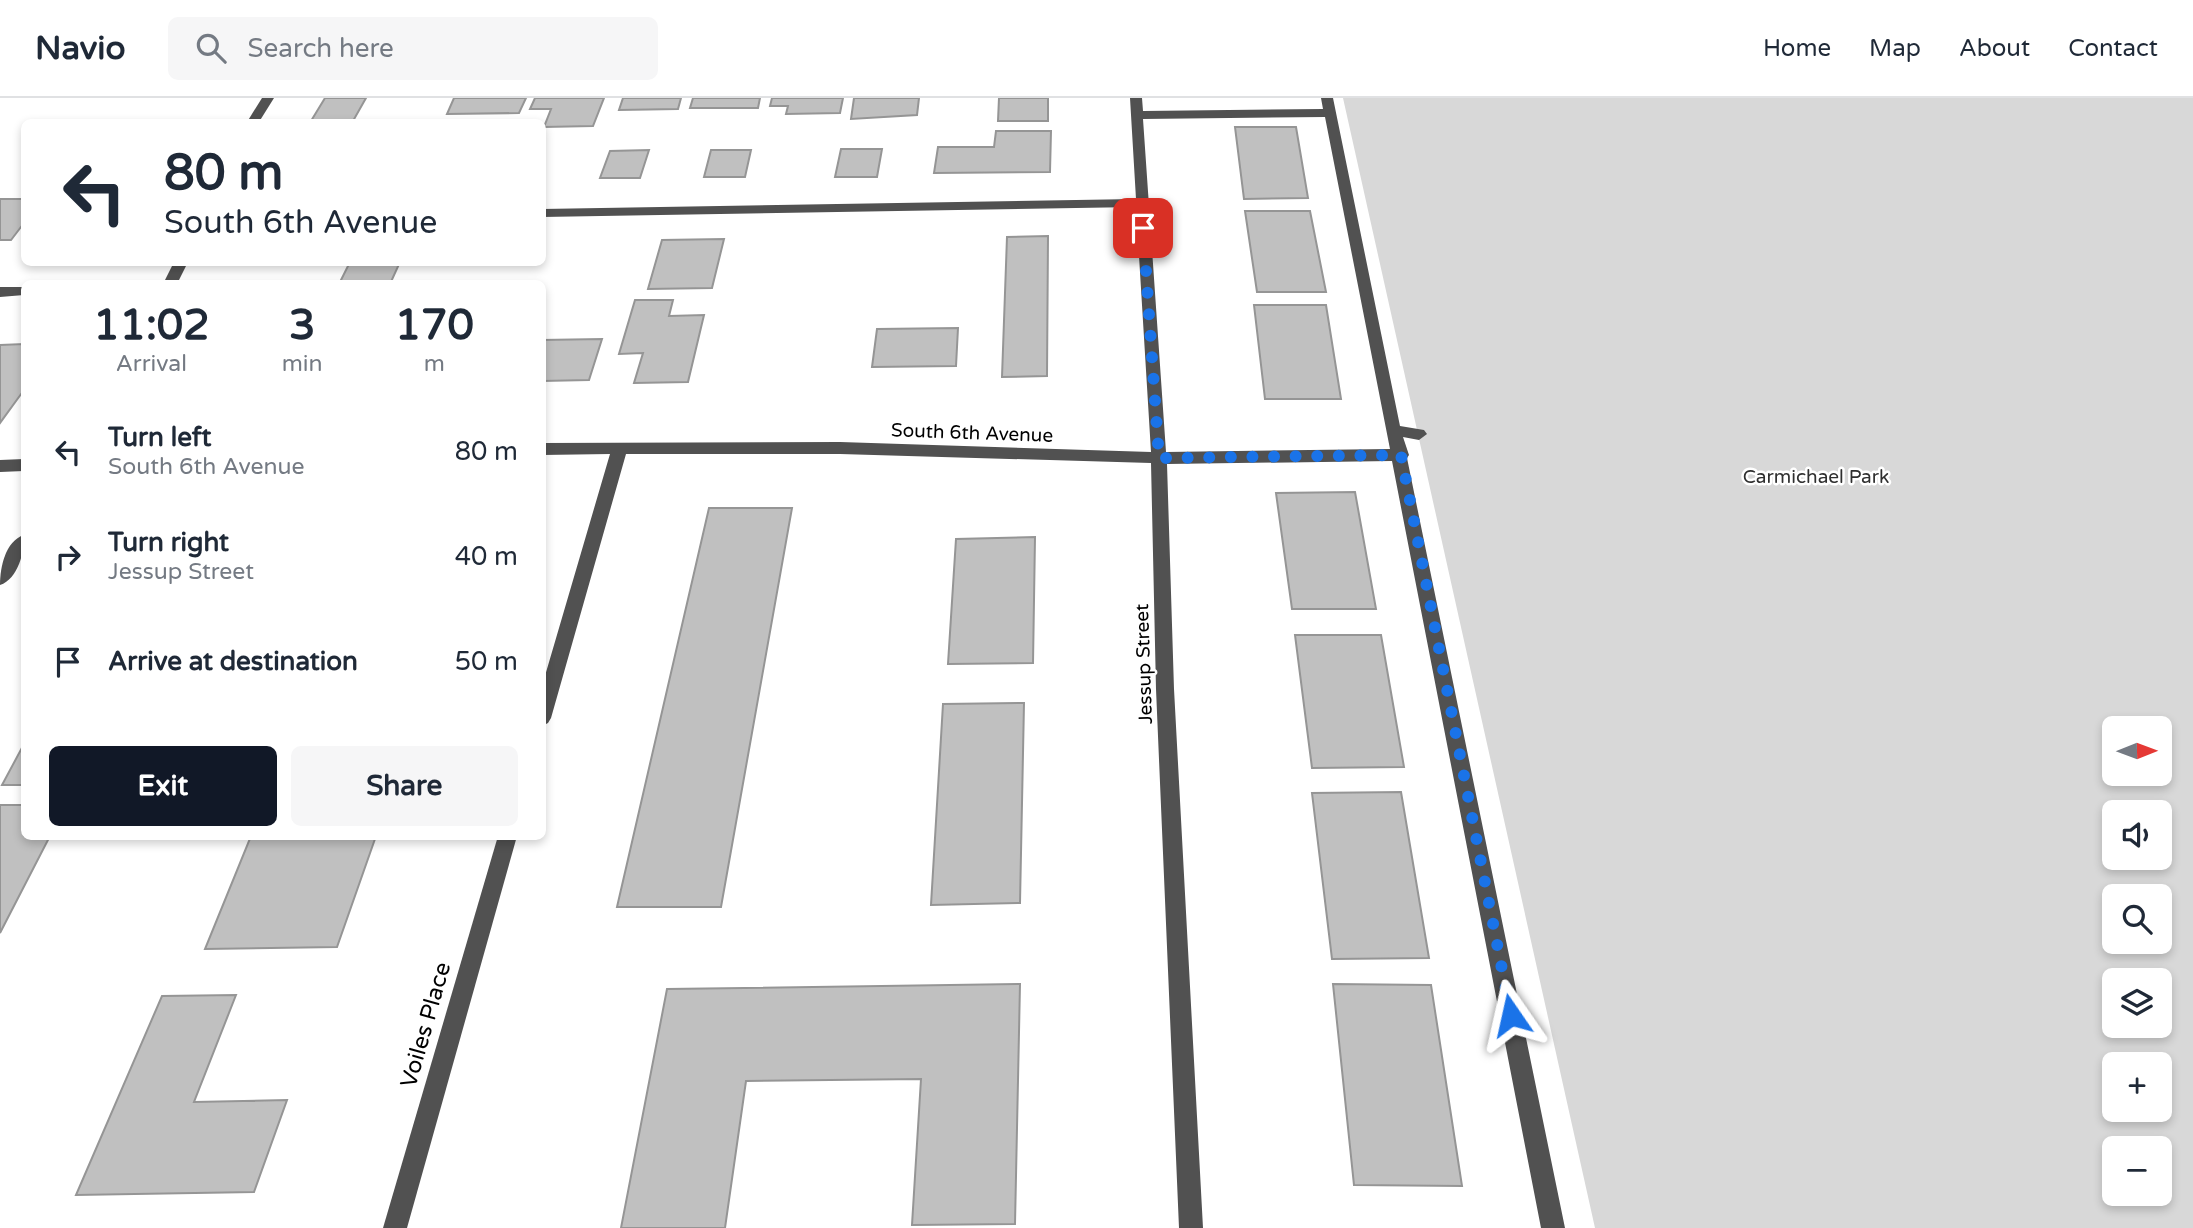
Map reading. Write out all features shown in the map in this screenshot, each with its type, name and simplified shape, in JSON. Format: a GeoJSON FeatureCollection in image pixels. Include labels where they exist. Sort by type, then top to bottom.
{"type":"FeatureCollection","features":[{"type":"Feature","properties":{"kind":"street"},"geometry":{"type":"LineString","coordinates":[[255,119],[268,98]]}},
{"type":"Feature","properties":{"kind":"street"},"geometry":{"type":"LineString","coordinates":[[1327,98],[1401,455],[1553,1228]]}},
{"type":"Feature","properties":{"kind":"street"},"geometry":{"type":"LineString","coordinates":[[1137,106],[1330,113]]}},
{"type":"Feature","properties":{"kind":"street","name":"Jessup Street"},"geometry":{"type":"LineString","coordinates":[[1137,106],[1159,458],[1165,689],[1191,1228]]}},
{"type":"Feature","properties":{"kind":"street"},"geometry":{"type":"LineString","coordinates":[[546,213],[1141,203]]}},
{"type":"Feature","properties":{"kind":"street"},"geometry":{"type":"LineString","coordinates":[[0,292],[21,291]]}},
{"type":"Feature","properties":{"kind":"street"},"geometry":{"type":"LineString","coordinates":[[1396,431],[1419,434]]}},
{"type":"Feature","properties":{"kind":"street"},"geometry":{"type":"LineString","coordinates":[[546,704],[621,448]]}},
{"type":"Feature","properties":{"kind":"street","name":"South 6th Avenue"},"geometry":{"type":"LineString","coordinates":[[546,449],[840,448],[1159,458],[1401,455]]}},
{"type":"Feature","properties":{"kind":"street"},"geometry":{"type":"LineString","coordinates":[[0,466],[21,465]]}},
{"type":"Feature","properties":{"kind":"street"},"geometry":{"type":"LineString","coordinates":[[0,579],[21,546]]}},
{"type":"Feature","properties":{"kind":"street","name":"Voiles Place"},"geometry":{"type":"LineString","coordinates":[[395,1228],[507,840]]}},
{"type":"Feature","properties":{"kind":"green space","name":"Carmichael Park"},"geometry":{"type":"Polygon","coordinates":[[[1343,98],[2193,98],[2193,1228],[1595,1228],[1343,98]]]}},
{"type":"Feature","properties":{"kind":"building"},"geometry":{"type":"Polygon","coordinates":[[[325,98],[366,98],[354,119],[312,119],[325,98]]]}},
{"type":"Feature","properties":{"kind":"building"},"geometry":{"type":"Polygon","coordinates":[[[454,98],[526,98],[519,113],[447,114],[454,98]]]}},
{"type":"Feature","properties":{"kind":"building"},"geometry":{"type":"Polygon","coordinates":[[[535,98],[604,98],[593,126],[546,127],[551,109],[530,109],[535,98]]]}},
{"type":"Feature","properties":{"kind":"building"},"geometry":{"type":"Polygon","coordinates":[[[623,98],[681,98],[678,109],[619,110],[623,98]]]}},
{"type":"Feature","properties":{"kind":"building"},"geometry":{"type":"Polygon","coordinates":[[[693,98],[760,98],[758,108],[690,108],[693,98]]]}},
{"type":"Feature","properties":{"kind":"building"},"geometry":{"type":"Polygon","coordinates":[[[772,98],[843,98],[840,113],[786,114],[788,106],[770,106],[772,98]]]}},
{"type":"Feature","properties":{"kind":"building"},"geometry":{"type":"Polygon","coordinates":[[[854,98],[919,98],[917,115],[851,119],[854,98]]]}},
{"type":"Feature","properties":{"kind":"building"},"geometry":{"type":"Polygon","coordinates":[[[999,98],[1048,98],[1048,121],[998,121],[999,98]]]}},
{"type":"Feature","properties":{"kind":"building"},"geometry":{"type":"Polygon","coordinates":[[[1235,127],[1296,127],[1308,198],[1244,199],[1235,127]]]}},
{"type":"Feature","properties":{"kind":"building"},"geometry":{"type":"Polygon","coordinates":[[[996,131],[1051,131],[1050,172],[934,173],[938,147],[994,147],[996,131]]]}},
{"type":"Feature","properties":{"kind":"building"},"geometry":{"type":"Polygon","coordinates":[[[841,149],[882,149],[877,177],[835,177],[841,149]]]}},
{"type":"Feature","properties":{"kind":"building"},"geometry":{"type":"Polygon","coordinates":[[[649,150],[640,178],[600,178],[610,151],[649,150]]]}},
{"type":"Feature","properties":{"kind":"building"},"geometry":{"type":"Polygon","coordinates":[[[711,150],[751,150],[745,177],[704,177],[711,150]]]}},
{"type":"Feature","properties":{"kind":"building"},"geometry":{"type":"Polygon","coordinates":[[[0,199],[21,199],[21,227],[11,240],[0,240],[0,199]]]}},
{"type":"Feature","properties":{"kind":"building"},"geometry":{"type":"Polygon","coordinates":[[[1245,211],[1310,211],[1326,292],[1257,292],[1245,211]]]}},
{"type":"Feature","properties":{"kind":"building"},"geometry":{"type":"Polygon","coordinates":[[[1048,236],[1047,376],[1002,377],[1007,237],[1048,236]]]}},
{"type":"Feature","properties":{"kind":"building"},"geometry":{"type":"Polygon","coordinates":[[[724,239],[712,288],[648,289],[662,240],[724,239]]]}},
{"type":"Feature","properties":{"kind":"building"},"geometry":{"type":"Polygon","coordinates":[[[348,266],[398,266],[392,280],[341,280],[348,266]]]}},
{"type":"Feature","properties":{"kind":"building"},"geometry":{"type":"Polygon","coordinates":[[[635,300],[673,300],[669,316],[704,315],[688,382],[634,383],[643,353],[619,354],[635,300]]]}},
{"type":"Feature","properties":{"kind":"building"},"geometry":{"type":"Polygon","coordinates":[[[1254,305],[1326,305],[1341,399],[1265,399],[1254,305]]]}},
{"type":"Feature","properties":{"kind":"building"},"geometry":{"type":"Polygon","coordinates":[[[958,328],[956,366],[872,367],[877,329],[958,328]]]}},
{"type":"Feature","properties":{"kind":"building"},"geometry":{"type":"Polygon","coordinates":[[[602,339],[589,380],[546,381],[546,340],[602,339]]]}},
{"type":"Feature","properties":{"kind":"building"},"geometry":{"type":"Polygon","coordinates":[[[21,344],[21,394],[0,423],[0,345],[21,344]]]}},
{"type":"Feature","properties":{"kind":"building"},"geometry":{"type":"Polygon","coordinates":[[[1355,492],[1376,609],[1292,609],[1276,493],[1355,492]]]}},
{"type":"Feature","properties":{"kind":"building"},"geometry":{"type":"Polygon","coordinates":[[[709,508],[792,508],[721,907],[617,907],[709,508]]]}},
{"type":"Feature","properties":{"kind":"building"},"geometry":{"type":"Polygon","coordinates":[[[1035,537],[1033,663],[948,664],[956,539],[1035,537]]]}},
{"type":"Feature","properties":{"kind":"building"},"geometry":{"type":"Polygon","coordinates":[[[1295,635],[1381,635],[1404,767],[1312,768],[1295,635]]]}},
{"type":"Feature","properties":{"kind":"building"},"geometry":{"type":"Polygon","coordinates":[[[1024,703],[1020,903],[931,905],[943,704],[1024,703]]]}},
{"type":"Feature","properties":{"kind":"building"},"geometry":{"type":"Polygon","coordinates":[[[21,750],[21,785],[2,785],[21,750]]]}},
{"type":"Feature","properties":{"kind":"building"},"geometry":{"type":"Polygon","coordinates":[[[1401,792],[1429,958],[1332,959],[1312,793],[1401,792]]]}},
{"type":"Feature","properties":{"kind":"building"},"geometry":{"type":"Polygon","coordinates":[[[0,805],[21,805],[21,840],[48,840],[0,933],[0,805]]]}},
{"type":"Feature","properties":{"kind":"building"},"geometry":{"type":"Polygon","coordinates":[[[249,840],[375,840],[337,947],[205,949],[249,840]]]}},
{"type":"Feature","properties":{"kind":"building"},"geometry":{"type":"Polygon","coordinates":[[[1020,984],[1015,1224],[912,1225],[921,1079],[746,1081],[725,1228],[621,1228],[667,989],[1020,984]]]}},
{"type":"Feature","properties":{"kind":"building"},"geometry":{"type":"Polygon","coordinates":[[[1333,984],[1431,985],[1462,1186],[1354,1185],[1333,984]]]}},
{"type":"Feature","properties":{"kind":"building"},"geometry":{"type":"Polygon","coordinates":[[[236,995],[194,1102],[287,1100],[254,1192],[76,1195],[162,996],[236,995]]]}},
{"type":"Feature","properties":{"kind":"route"},"geometry":{"type":"LineString","coordinates":[[1143,228],[1159,458],[1401,455],[1511,1015]]}}]}
